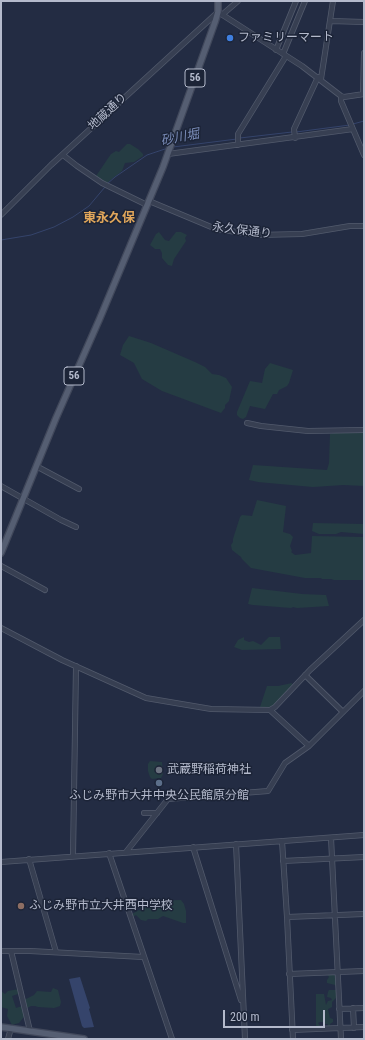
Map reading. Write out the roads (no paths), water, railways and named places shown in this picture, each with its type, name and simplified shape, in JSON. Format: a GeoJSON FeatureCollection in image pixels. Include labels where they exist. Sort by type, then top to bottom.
{"type":"FeatureCollection","features":[{"type":"Feature","properties":{"kind":"main road","name":"56"},"geometry":{"type":"LineString","coordinates":[[1,553],[22,499],[100,318],[168,153],[220,13],[218,1]]}},
{"type":"Feature","properties":{"kind":"main road"},"geometry":{"type":"LineString","coordinates":[[1,1026],[84,1039]]}},
{"type":"Feature","properties":{"kind":"street","name":"地蔵通り"},"geometry":{"type":"LineString","coordinates":[[1,215],[18,196],[220,13],[238,1]]}},
{"type":"Feature","properties":{"kind":"street"},"geometry":{"type":"LineString","coordinates":[[276,50],[296,1]]}},
{"type":"Feature","properties":{"kind":"street"},"geometry":{"type":"LineString","coordinates":[[238,145],[237,137],[285,55],[305,1]]}},
{"type":"Feature","properties":{"kind":"street"},"geometry":{"type":"LineString","coordinates":[[295,137],[294,130],[320,78],[331,21],[333,1]]}},
{"type":"Feature","properties":{"kind":"street"},"geometry":{"type":"LineString","coordinates":[[220,13],[320,78],[344,97],[363,94],[364,53]]}},
{"type":"Feature","properties":{"kind":"street"},"geometry":{"type":"LineString","coordinates":[[291,14],[299,17]]}},
{"type":"Feature","properties":{"kind":"street"},"geometry":{"type":"LineString","coordinates":[[331,21],[364,22]]}},
{"type":"Feature","properties":{"kind":"street"},"geometry":{"type":"LineString","coordinates":[[341,96],[341,101],[364,155]]}},
{"type":"Feature","properties":{"kind":"street"},"geometry":{"type":"LineString","coordinates":[[168,153],[353,129]]}},
{"type":"Feature","properties":{"kind":"street","name":"永久保通り"},"geometry":{"type":"LineString","coordinates":[[63,155],[111,188],[216,230],[257,235],[297,234],[350,226],[364,226]]}},
{"type":"Feature","properties":{"kind":"street"},"geometry":{"type":"LineString","coordinates":[[247,424],[308,431],[364,430]]}},
{"type":"Feature","properties":{"kind":"street"},"geometry":{"type":"LineString","coordinates":[[36,466],[79,489]]}},
{"type":"Feature","properties":{"kind":"street"},"geometry":{"type":"LineString","coordinates":[[1,486],[22,499],[76,527]]}},
{"type":"Feature","properties":{"kind":"street"},"geometry":{"type":"LineString","coordinates":[[1,566],[45,590]]}},
{"type":"Feature","properties":{"kind":"street"},"geometry":{"type":"LineString","coordinates":[[1,628],[31,645],[133,692],[152,699],[211,710],[270,710],[275,708],[305,675],[364,620]]}},
{"type":"Feature","properties":{"kind":"street"},"geometry":{"type":"LineString","coordinates":[[74,856],[76,666]]}},
{"type":"Feature","properties":{"kind":"street"},"geometry":{"type":"LineString","coordinates":[[305,675],[343,712]]}},
{"type":"Feature","properties":{"kind":"street"},"geometry":{"type":"LineString","coordinates":[[126,852],[169,799],[268,791],[285,763],[309,746],[364,692]]}},
{"type":"Feature","properties":{"kind":"street"},"geometry":{"type":"LineString","coordinates":[[270,710],[309,746]]}},
{"type":"Feature","properties":{"kind":"street"},"geometry":{"type":"LineString","coordinates":[[144,813],[157,813]]}},
{"type":"Feature","properties":{"kind":"street"},"geometry":{"type":"LineString","coordinates":[[1,862],[364,835]]}},
{"type":"Feature","properties":{"kind":"street"},"geometry":{"type":"LineString","coordinates":[[331,838],[340,1039]]}},
{"type":"Feature","properties":{"kind":"street"},"geometry":{"type":"LineString","coordinates":[[282,841],[293,1039]]}},
{"type":"Feature","properties":{"kind":"street"},"geometry":{"type":"LineString","coordinates":[[236,844],[245,1039]]}},
{"type":"Feature","properties":{"kind":"street"},"geometry":{"type":"LineString","coordinates":[[193,847],[229,965],[243,1005]]}},
{"type":"Feature","properties":{"kind":"street"},"geometry":{"type":"LineString","coordinates":[[109,853],[172,1039]]}},
{"type":"Feature","properties":{"kind":"street"},"geometry":{"type":"LineString","coordinates":[[283,861],[364,857]]}},
{"type":"Feature","properties":{"kind":"street"},"geometry":{"type":"LineString","coordinates":[[29,860],[56,952]]}},
{"type":"Feature","properties":{"kind":"street"},"geometry":{"type":"LineString","coordinates":[[287,917],[364,914]]}},
{"type":"Feature","properties":{"kind":"street"},"geometry":{"type":"LineString","coordinates":[[1,951],[11,950],[143,957]]}},
{"type":"Feature","properties":{"kind":"street"},"geometry":{"type":"LineString","coordinates":[[11,950],[30,1031]]}},
{"type":"Feature","properties":{"kind":"street"},"geometry":{"type":"LineString","coordinates":[[290,974],[364,971]]}},
{"type":"Feature","properties":{"kind":"street"},"geometry":{"type":"LineString","coordinates":[[353,1008],[354,1028]]}},
{"type":"Feature","properties":{"kind":"street"},"geometry":{"type":"LineString","coordinates":[[339,1009],[364,1008]]}},
{"type":"Feature","properties":{"kind":"street"},"geometry":{"type":"LineString","coordinates":[[292,1030],[364,1027]]}},
{"type":"Feature","properties":{"kind":"street"},"geometry":{"type":"LineString","coordinates":[[8,1039],[11,1028]]}},
{"type":"Feature","properties":{"kind":"water"},"geometry":{"type":"Polygon","coordinates":[[[80,977],[90,1008],[94,1027],[84,1028],[82,1026],[69,979],[80,977]]]}},
{"type":"Feature","properties":{"kind":"waterway","name":"砂川堀"},"geometry":{"type":"LineString","coordinates":[[353,124],[364,121]]}},
{"type":"Feature","properties":{"kind":"waterway","name":"砂川堀"},"geometry":{"type":"LineString","coordinates":[[296,132],[350,125]]}},
{"type":"Feature","properties":{"kind":"waterway","name":"砂川堀"},"geometry":{"type":"LineString","coordinates":[[240,138],[292,132]]}},
{"type":"Feature","properties":{"kind":"waterway","name":"砂川堀"},"geometry":{"type":"LineString","coordinates":[[173,147],[237,139]]}},
{"type":"Feature","properties":{"kind":"waterway","name":"砂川堀"},"geometry":{"type":"LineString","coordinates":[[107,184],[147,155],[168,148]]}},
{"type":"Feature","properties":{"kind":"waterway","name":"砂川堀"},"geometry":{"type":"LineString","coordinates":[[1,240],[31,235],[54,227],[73,217],[89,206],[105,187]]}},
{"type":"Feature","properties":{"kind":"place","name":"ファミリーマート"},"geometry":{"type":"Point","coordinates":[230,38]}},
{"type":"Feature","properties":{"kind":"place","name":"武蔵野稲荷神社"},"geometry":{"type":"Point","coordinates":[159,770]}},
{"type":"Feature","properties":{"kind":"place","name":"ふじみ野市大井中央公民館原分館"},"geometry":{"type":"Point","coordinates":[159,783]}},
{"type":"Feature","properties":{"kind":"place","name":"ふじみ野市立大井西中学校"},"geometry":{"type":"Point","coordinates":[21,906]}},
{"type":"Feature","properties":{"kind":"district","name":"東永久保"},"geometry":{"type":"Point","coordinates":[109,219]}}]}
